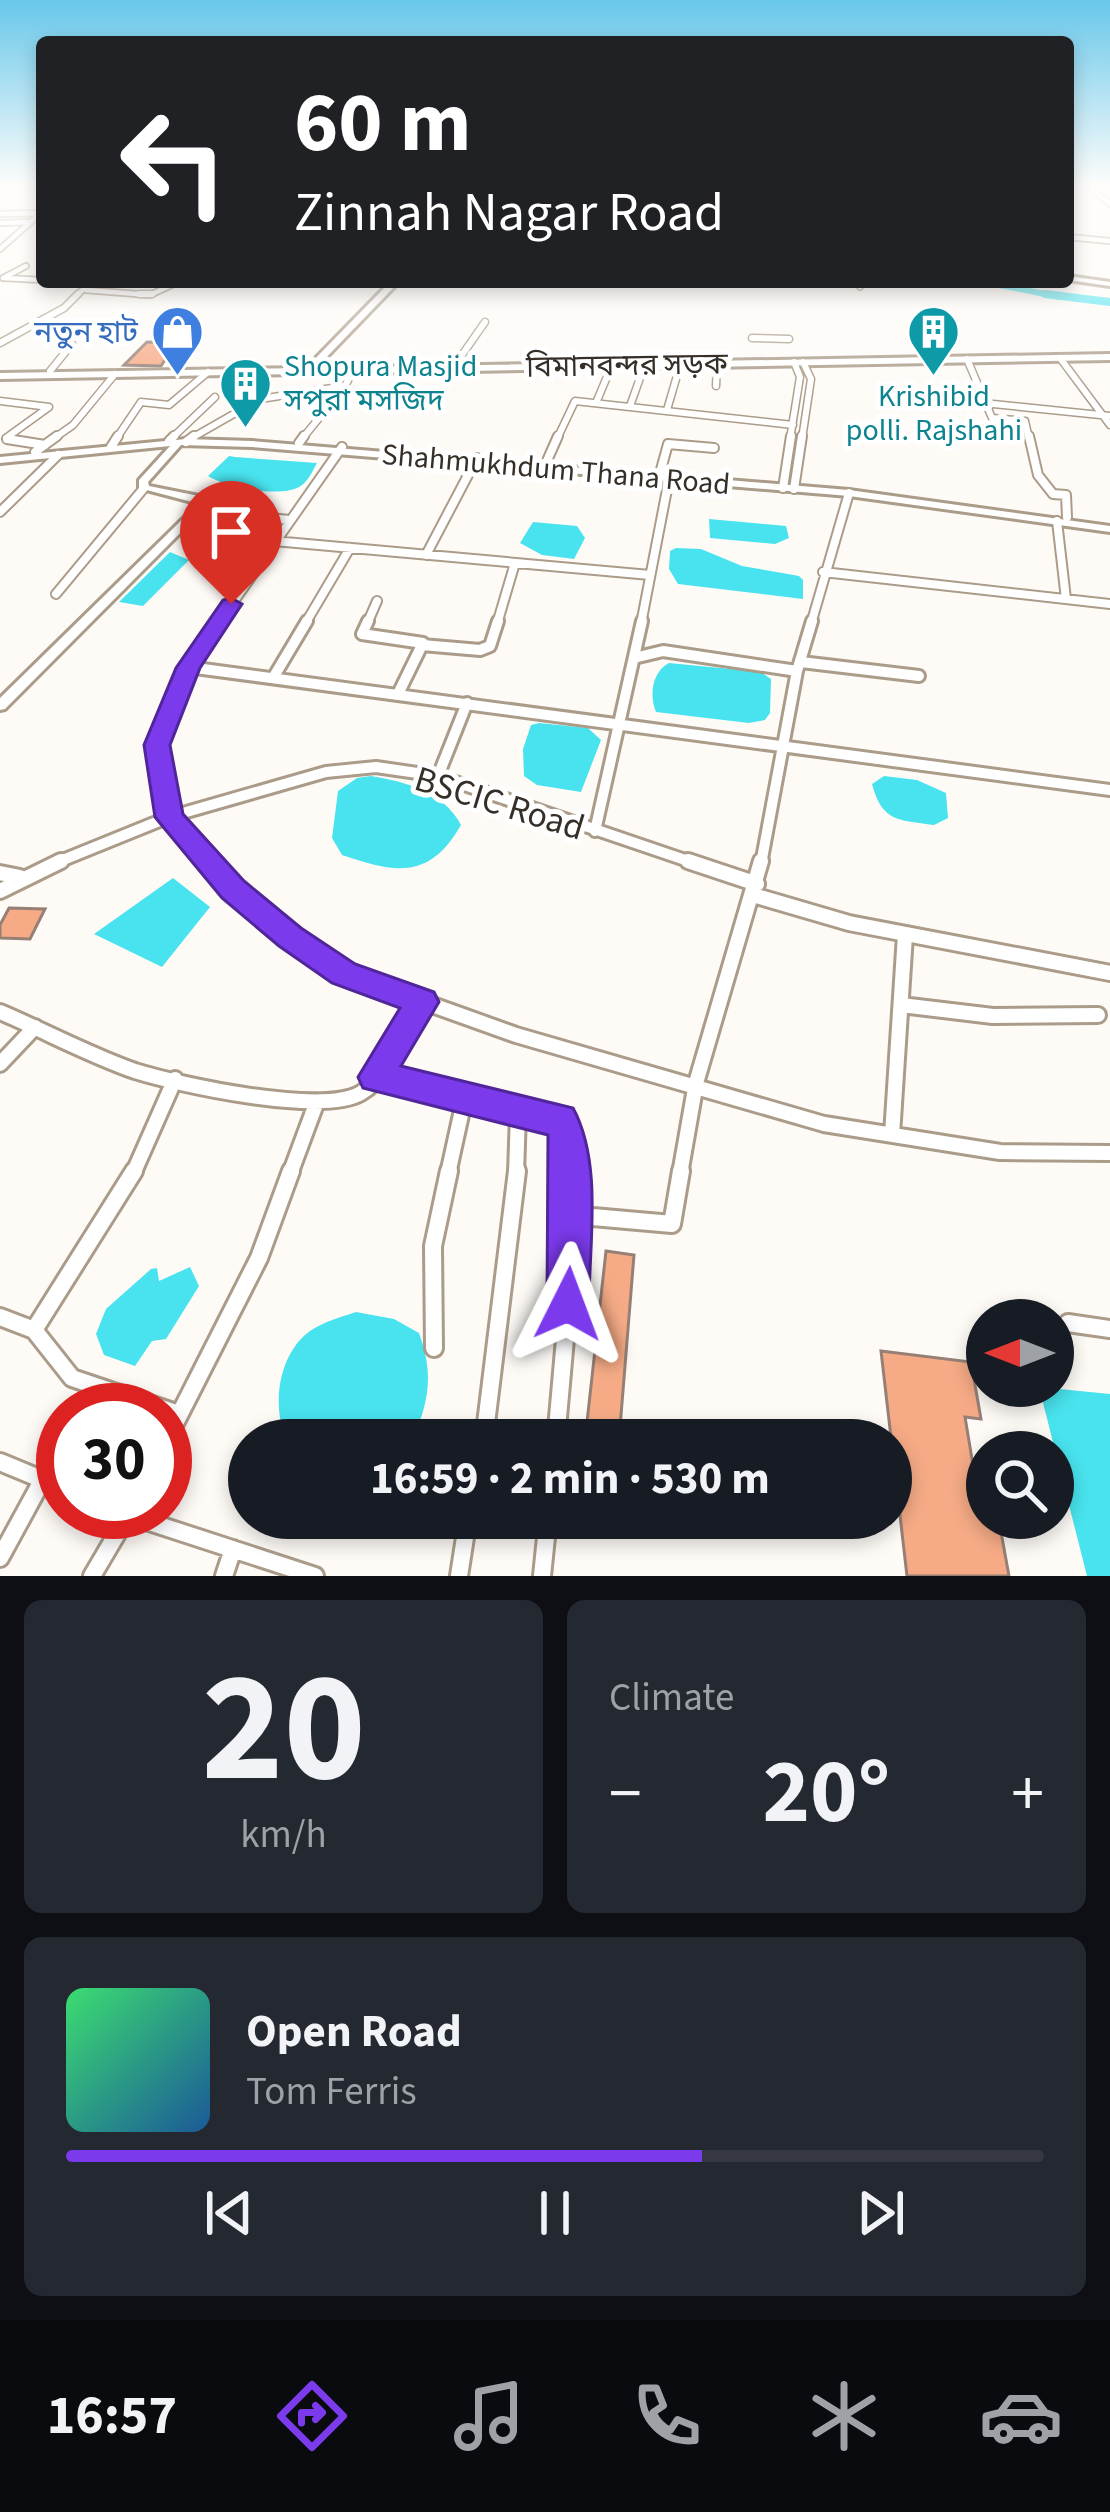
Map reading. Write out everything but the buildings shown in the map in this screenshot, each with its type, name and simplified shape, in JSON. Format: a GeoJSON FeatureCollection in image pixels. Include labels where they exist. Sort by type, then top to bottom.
{"type":"FeatureCollection","features":[{"type":"Feature","properties":{"kind":"main road"},"geometry":{"type":"LineString","coordinates":[[1074,280],[1110,284]]}},
{"type":"Feature","properties":{"kind":"main road"},"geometry":{"type":"LineString","coordinates":[[317,366],[393,288]]}},
{"type":"Feature","properties":{"kind":"main road"},"geometry":{"type":"LineString","coordinates":[[338,346],[368,366]]}},
{"type":"Feature","properties":{"kind":"main road"},"geometry":{"type":"LineString","coordinates":[[276,367],[338,346]]}},
{"type":"Feature","properties":{"kind":"main road","name":"বিমানবন্দর সড়ক"},"geometry":{"type":"LineString","coordinates":[[0,374],[1110,356]]}},
{"type":"Feature","properties":{"kind":"main road","name":"বিমানবন্দর সড়ক"},"geometry":{"type":"LineString","coordinates":[[0,374],[1110,356]]}},
{"type":"Feature","properties":{"kind":"main road"},"geometry":{"type":"LineString","coordinates":[[0,706],[200,508],[195,498],[144,488],[143,482],[180,441]]}},
{"type":"Feature","properties":{"kind":"main road","name":"Shahmukhdum Thana Road"},"geometry":{"type":"LineString","coordinates":[[0,457],[40,448],[180,441],[298,443],[341,449]]}},
{"type":"Feature","properties":{"kind":"main road","name":"Shahmukhdum Thana Road"},"geometry":{"type":"LineString","coordinates":[[0,457],[180,441],[341,449],[789,485],[1110,526]]}},
{"type":"Feature","properties":{"kind":"main road","name":"Shahmukhdum Thana Road"},"geometry":{"type":"LineString","coordinates":[[476,460],[666,475]]}},
{"type":"Feature","properties":{"kind":"main road","name":"Shahmukhdum Thana Road"},"geometry":{"type":"LineString","coordinates":[[789,485],[1062,519]]}},
{"type":"Feature","properties":{"kind":"street"},"geometry":{"type":"LineString","coordinates":[[2,279],[26,266]]}},
{"type":"Feature","properties":{"kind":"street"},"geometry":{"type":"LineString","coordinates":[[2,279],[36,280]]}},
{"type":"Feature","properties":{"kind":"street"},"geometry":{"type":"LineString","coordinates":[[0,343],[84,288]]}},
{"type":"Feature","properties":{"kind":"street"},"geometry":{"type":"LineString","coordinates":[[107,288],[150,295],[165,288]]}},
{"type":"Feature","properties":{"kind":"street"},"geometry":{"type":"LineString","coordinates":[[455,365],[484,322]]}},
{"type":"Feature","properties":{"kind":"street"},"geometry":{"type":"LineString","coordinates":[[752,338],[789,339]]}},
{"type":"Feature","properties":{"kind":"street"},"geometry":{"type":"LineString","coordinates":[[50,370],[72,344]]}},
{"type":"Feature","properties":{"kind":"street"},"geometry":{"type":"LineString","coordinates":[[1060,358],[1108,419]]}},
{"type":"Feature","properties":{"kind":"street"},"geometry":{"type":"LineString","coordinates":[[967,359],[992,418],[1025,421],[1038,475],[1053,494],[1066,495],[1062,519],[1066,599]]}},
{"type":"Feature","properties":{"kind":"street"},"geometry":{"type":"LineString","coordinates":[[789,485],[799,362]]}},
{"type":"Feature","properties":{"kind":"street"},"geometry":{"type":"LineString","coordinates":[[789,485],[811,379],[799,362]]}},
{"type":"Feature","properties":{"kind":"street"},"geometry":{"type":"LineString","coordinates":[[716,386],[717,364]]}},
{"type":"Feature","properties":{"kind":"street"},"geometry":{"type":"LineString","coordinates":[[298,443],[353,370]]}},
{"type":"Feature","properties":{"kind":"street"},"geometry":{"type":"LineString","coordinates":[[111,447],[141,402],[169,405],[208,372]]}},
{"type":"Feature","properties":{"kind":"street"},"geometry":{"type":"LineString","coordinates":[[596,403],[609,372]]}},
{"type":"Feature","properties":{"kind":"street"},"geometry":{"type":"LineString","coordinates":[[3,438],[40,448],[86,412],[115,374]]}},
{"type":"Feature","properties":{"kind":"street"},"geometry":{"type":"LineString","coordinates":[[630,406],[640,378]]}},
{"type":"Feature","properties":{"kind":"street"},"geometry":{"type":"LineString","coordinates":[[667,410],[676,379]]}},
{"type":"Feature","properties":{"kind":"street"},"geometry":{"type":"LineString","coordinates":[[180,441],[252,398],[274,391],[345,386]]}},
{"type":"Feature","properties":{"kind":"street"},"geometry":{"type":"LineString","coordinates":[[180,441],[214,398]]}},
{"type":"Feature","properties":{"kind":"street"},"geometry":{"type":"LineString","coordinates":[[0,401],[49,407],[3,438]]}},
{"type":"Feature","properties":{"kind":"street"},"geometry":{"type":"LineString","coordinates":[[547,464],[575,401],[793,425]]}},
{"type":"Feature","properties":{"kind":"street"},"geometry":{"type":"LineString","coordinates":[[983,404],[1108,419]]}},
{"type":"Feature","properties":{"kind":"street"},"geometry":{"type":"LineString","coordinates":[[595,831],[622,723],[650,575],[668,444],[714,448]]}},
{"type":"Feature","properties":{"kind":"street"},"geometry":{"type":"LineString","coordinates":[[341,449],[188,668],[157,745],[170,817],[233,890],[343,973],[516,1035],[696,1083],[824,1124],[1000,1152],[1110,1153]]}},
{"type":"Feature","properties":{"kind":"street"},"geometry":{"type":"LineString","coordinates":[[1,511],[58,455]]}},
{"type":"Feature","properties":{"kind":"street"},"geometry":{"type":"LineString","coordinates":[[427,555],[476,460]]}},
{"type":"Feature","properties":{"kind":"street"},"geometry":{"type":"LineString","coordinates":[[56,594],[144,488]]}},
{"type":"Feature","properties":{"kind":"street"},"geometry":{"type":"LineString","coordinates":[[570,1215],[672,1224],[696,1083],[755,889],[799,667],[849,493]]}},
{"type":"Feature","properties":{"kind":"street"},"geometry":{"type":"LineString","coordinates":[[225,513],[289,520]]}},
{"type":"Feature","properties":{"kind":"street"},"geometry":{"type":"LineString","coordinates":[[274,542],[650,575]]}},
{"type":"Feature","properties":{"kind":"street"},"geometry":{"type":"LineString","coordinates":[[273,678],[350,548]]}},
{"type":"Feature","properties":{"kind":"street"},"geometry":{"type":"LineString","coordinates":[[377,601],[362,634],[480,650],[490,646],[515,563]]}},
{"type":"Feature","properties":{"kind":"street"},"geometry":{"type":"LineString","coordinates":[[823,572],[1110,604]]}},
{"type":"Feature","properties":{"kind":"street"},"geometry":{"type":"LineString","coordinates":[[398,694],[422,645]]}},
{"type":"Feature","properties":{"kind":"street"},"geometry":{"type":"LineString","coordinates":[[634,658],[663,651],[919,676]]}},
{"type":"Feature","properties":{"kind":"street"},"geometry":{"type":"LineString","coordinates":[[188,668],[1110,790]]}},
{"type":"Feature","properties":{"kind":"street"},"geometry":{"type":"LineString","coordinates":[[438,776],[467,703]]}},
{"type":"Feature","properties":{"kind":"street","name":"BSCIC Road"},"geometry":{"type":"LineString","coordinates":[[0,890],[20,877],[170,817],[326,772],[376,767],[438,776],[755,889],[905,935],[1110,974]]}},
{"type":"Feature","properties":{"kind":"street"},"geometry":{"type":"LineString","coordinates":[[0,873],[20,877]]}},
{"type":"Feature","properties":{"kind":"street"},"geometry":{"type":"LineString","coordinates":[[892,1135],[905,935]]}},
{"type":"Feature","properties":{"kind":"street"},"geometry":{"type":"LineString","coordinates":[[0,1012],[136,1071],[341,1104],[363,1093],[376,1077],[423,1002]]}},
{"type":"Feature","properties":{"kind":"street"},"geometry":{"type":"LineString","coordinates":[[901,1005],[993,1016],[1098,1015]]}},
{"type":"Feature","properties":{"kind":"street"},"geometry":{"type":"LineString","coordinates":[[0,1064],[35,1027]]}},
{"type":"Feature","properties":{"kind":"street"},"geometry":{"type":"LineString","coordinates":[[376,1077],[560,1121],[567,1134],[572,1260],[558,1419]]}},
{"type":"Feature","properties":{"kind":"street"},"geometry":{"type":"LineString","coordinates":[[34,1330],[127,1188],[176,1079]]}},
{"type":"Feature","properties":{"kind":"street"},"geometry":{"type":"LineString","coordinates":[[434,1348],[433,1246],[464,1100]]}},
{"type":"Feature","properties":{"kind":"street"},"geometry":{"type":"LineString","coordinates":[[192,1389],[259,1258],[316,1103]]}},
{"type":"Feature","properties":{"kind":"street"},"geometry":{"type":"LineString","coordinates":[[487,1419],[518,1161],[518,1113]]}},
{"type":"Feature","properties":{"kind":"street"},"geometry":{"type":"LineString","coordinates":[[0,1317],[34,1330],[72,1378],[87,1383]]}},
{"type":"Feature","properties":{"kind":"street"},"geometry":{"type":"LineString","coordinates":[[1074,1324],[1110,1329]]}},
{"type":"Feature","properties":{"kind":"street"},"geometry":{"type":"LineString","coordinates":[[0,1462],[36,1476]]}},
{"type":"Feature","properties":{"kind":"street"},"geometry":{"type":"LineString","coordinates":[[0,1558],[36,1492]]}},
{"type":"Feature","properties":{"kind":"street"},"geometry":{"type":"LineString","coordinates":[[192,1535],[315,1576]]}},
{"type":"Feature","properties":{"kind":"street"},"geometry":{"type":"LineString","coordinates":[[92,1576],[113,1539]]}},
{"type":"Feature","properties":{"kind":"street"},"geometry":{"type":"LineString","coordinates":[[459,1576],[464,1539]]}},
{"type":"Feature","properties":{"kind":"street"},"geometry":{"type":"LineString","coordinates":[[542,1576],[546,1539]]}},
{"type":"Feature","properties":{"kind":"street"},"geometry":{"type":"LineString","coordinates":[[224,1576],[233,1549]]}},
{"type":"Feature","properties":{"kind":"water"},"geometry":{"type":"Polygon","coordinates":[[[229,456],[317,463],[299,487],[266,491],[208,476],[229,456]]]}},
{"type":"Feature","properties":{"kind":"water"},"geometry":{"type":"Polygon","coordinates":[[[709,519],[786,526],[789,538],[775,544],[710,538],[709,519]]]}},
{"type":"Feature","properties":{"kind":"water"},"geometry":{"type":"Polygon","coordinates":[[[533,522],[577,526],[585,538],[574,559],[542,555],[520,543],[533,522]]]}},
{"type":"Feature","properties":{"kind":"water"},"geometry":{"type":"Polygon","coordinates":[[[701,549],[742,566],[799,576],[803,599],[678,584],[669,569],[670,551],[701,549]]]}},
{"type":"Feature","properties":{"kind":"water"},"geometry":{"type":"Polygon","coordinates":[[[170,552],[189,560],[143,606],[119,602],[170,552]]]}},
{"type":"Feature","properties":{"kind":"water"},"geometry":{"type":"Polygon","coordinates":[[[669,663],[761,672],[771,679],[770,713],[765,720],[749,723],[656,712],[654,684],[669,663]]]}},
{"type":"Feature","properties":{"kind":"water"},"geometry":{"type":"Polygon","coordinates":[[[531,725],[588,728],[601,740],[581,792],[537,785],[524,776],[523,749],[531,725]]]}},
{"type":"Feature","properties":{"kind":"water"},"geometry":{"type":"Polygon","coordinates":[[[371,776],[423,790],[454,814],[461,825],[437,855],[424,863],[396,868],[342,855],[332,838],[338,791],[357,778],[371,776]]]}},
{"type":"Feature","properties":{"kind":"water"},"geometry":{"type":"Polygon","coordinates":[[[884,776],[917,780],[946,793],[948,818],[934,825],[893,817],[881,806],[872,784],[884,776]]]}},
{"type":"Feature","properties":{"kind":"water"},"geometry":{"type":"Polygon","coordinates":[[[173,878],[210,907],[162,967],[94,934],[173,878]]]}},
{"type":"Feature","properties":{"kind":"water"},"geometry":{"type":"Polygon","coordinates":[[[190,1267],[199,1286],[166,1339],[152,1341],[135,1366],[104,1355],[96,1334],[106,1309],[151,1269],[157,1268],[159,1281],[190,1267]]]}},
{"type":"Feature","properties":{"kind":"water"},"geometry":{"type":"Polygon","coordinates":[[[356,1312],[394,1319],[419,1333],[428,1387],[420,1419],[280,1419],[284,1367],[299,1341],[326,1322],[356,1312]]]}},
{"type":"Feature","properties":{"kind":"water"},"geometry":{"type":"Polygon","coordinates":[[[1074,1390],[1110,1394],[1110,1576],[1087,1576],[1074,1525],[1074,1431],[1050,1431],[1044,1407],[1074,1407],[1074,1390]]]}},
{"type":"Feature","properties":{"kind":"waterway"},"geometry":{"type":"LineString","coordinates":[[1014,288],[1060,297]]}},
{"type":"Feature","properties":{"kind":"waterway"},"geometry":{"type":"LineString","coordinates":[[1045,294],[1110,302]]}},
{"type":"Feature","properties":{"kind":"place","name":"Krishibid polli. Rajshahi"},"geometry":{"type":"Point","coordinates":[934,377]}},
{"type":"Feature","properties":{"kind":"place","name":"নতুন হাট"},"geometry":{"type":"Point","coordinates":[177,378]}},
{"type":"Feature","properties":{"kind":"place","name":"Shopura Masjid সপুরা মসজিদ"},"geometry":{"type":"Point","coordinates":[245,429]}},
{"type":"Feature","properties":{"kind":"route"},"geometry":{"type":"LineString","coordinates":[[231,604],[188,668],[157,745],[160,782],[170,817],[233,890],[290,937],[343,973],[423,1002],[376,1077],[560,1121],[567,1134],[570,1163],[568,1304]]}}]}
